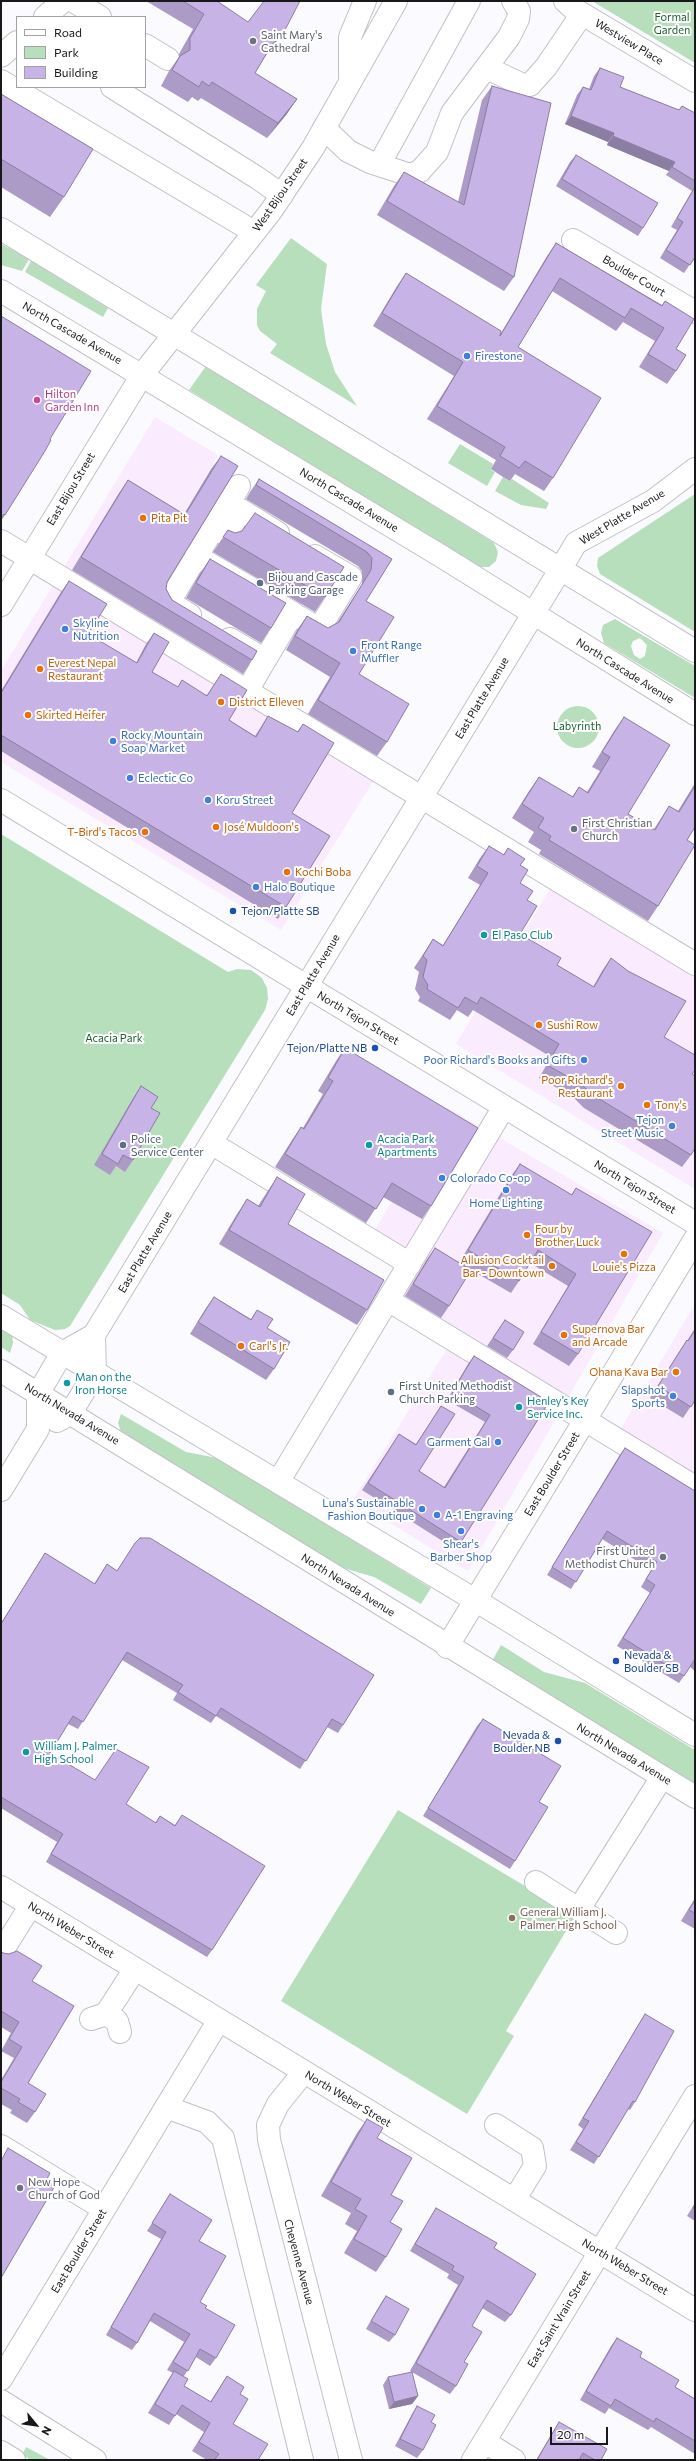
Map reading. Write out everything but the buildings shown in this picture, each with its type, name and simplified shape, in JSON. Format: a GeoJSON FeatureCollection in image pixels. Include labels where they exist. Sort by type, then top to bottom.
{"type":"FeatureCollection","features":[{"type":"Feature","properties":{"kind":"main road"},"geometry":{"type":"LineString","coordinates":[[47,16],[63,1]]}},
{"type":"Feature","properties":{"kind":"main road"},"geometry":{"type":"LineString","coordinates":[[73,1],[98,16]]}},
{"type":"Feature","properties":{"kind":"main road"},"geometry":{"type":"LineString","coordinates":[[350,78],[350,37],[365,1]]}},
{"type":"Feature","properties":{"kind":"main road","name":"West Bijou Street"},"geometry":{"type":"LineString","coordinates":[[142,374],[282,195],[324,128],[350,78],[396,1]]}},
{"type":"Feature","properties":{"kind":"main road"},"geometry":{"type":"LineString","coordinates":[[379,165],[469,1]]}},
{"type":"Feature","properties":{"kind":"main road"},"geometry":{"type":"LineString","coordinates":[[324,128],[348,151],[379,165],[410,175],[420,171],[437,152],[452,113],[487,68],[518,20],[519,11],[513,1]]}},
{"type":"Feature","properties":{"kind":"main road","name":"Westview Place"},"geometry":{"type":"LineString","coordinates":[[565,1],[582,14],[695,81]]}},
{"type":"Feature","properties":{"kind":"main road"},"geometry":{"type":"LineString","coordinates":[[487,68],[525,86],[530,85],[546,67],[582,14]]}},
{"type":"Feature","properties":{"kind":"main road"},"geometry":{"type":"LineString","coordinates":[[1,56],[16,43]]}},
{"type":"Feature","properties":{"kind":"main road"},"geometry":{"type":"LineString","coordinates":[[146,46],[168,59]]}},
{"type":"Feature","properties":{"kind":"main road"},"geometry":{"type":"LineString","coordinates":[[1,81],[254,232]]}},
{"type":"Feature","properties":{"kind":"main road"},"geometry":{"type":"LineString","coordinates":[[114,88],[282,195]]}},
{"type":"Feature","properties":{"kind":"main road"},"geometry":{"type":"LineString","coordinates":[[1,229],[695,651]]}},
{"type":"Feature","properties":{"kind":"main road","name":"Boulder Court"},"geometry":{"type":"LineString","coordinates":[[573,240],[695,312]]}},
{"type":"Feature","properties":{"kind":"main road","name":"North Cascade Avenue"},"geometry":{"type":"LineString","coordinates":[[1,291],[142,374],[441,556],[695,714]]}},
{"type":"Feature","properties":{"kind":"main road","name":"East Bijou Street"},"geometry":{"type":"LineString","coordinates":[[1,605],[142,374]]}},
{"type":"Feature","properties":{"kind":"main road","name":"West Platte Avenue"},"geometry":{"type":"LineString","coordinates":[[533,614],[576,543],[652,501],[695,469]]}},
{"type":"Feature","properties":{"kind":"main road"},"geometry":{"type":"LineString","coordinates":[[203,560],[239,486]]}},
{"type":"Feature","properties":{"kind":"main road"},"geometry":{"type":"LineString","coordinates":[[203,560],[319,629],[351,577],[241,510],[169,602],[265,660]]}},
{"type":"Feature","properties":{"kind":"main road"},"geometry":{"type":"LineString","coordinates":[[1,541],[695,964]]}},
{"type":"Feature","properties":{"kind":"main road"},"geometry":{"type":"LineString","coordinates":[[247,691],[293,613]]}},
{"type":"Feature","properties":{"kind":"main road","name":"East Platte Avenue"},"geometry":{"type":"LineString","coordinates":[[62,1353],[94,1335],[533,614]]}},
{"type":"Feature","properties":{"kind":"main road","name":"North Tejon Street"},"geometry":{"type":"LineString","coordinates":[[1,800],[695,1223]]}},
{"type":"Feature","properties":{"kind":"main road"},"geometry":{"type":"LineString","coordinates":[[278,1482],[504,1107]]}},
{"type":"Feature","properties":{"kind":"main road"},"geometry":{"type":"LineString","coordinates":[[211,1143],[410,1264]]}},
{"type":"Feature","properties":{"kind":"main road","name":"East Boulder Street"},"geometry":{"type":"LineString","coordinates":[[447,1646],[695,1239]]}},
{"type":"Feature","properties":{"kind":"main road"},"geometry":{"type":"LineString","coordinates":[[388,1300],[695,1487]]}},
{"type":"Feature","properties":{"kind":"main road"},"geometry":{"type":"LineString","coordinates":[[1,1316],[476,1600],[695,1734]]}},
{"type":"Feature","properties":{"kind":"main road"},"geometry":{"type":"LineString","coordinates":[[38,1430],[70,1414],[95,1373],[94,1335]]}},
{"type":"Feature","properties":{"kind":"main road"},"geometry":{"type":"LineString","coordinates":[[1,1490],[38,1430],[38,1394],[62,1353]]}},
{"type":"Feature","properties":{"kind":"main road","name":"North Nevada Avenue"},"geometry":{"type":"LineString","coordinates":[[1,1371],[695,1797]]}},
{"type":"Feature","properties":{"kind":"main road"},"geometry":{"type":"LineString","coordinates":[[579,1909],[662,1777]]}},
{"type":"Feature","properties":{"kind":"main road"},"geometry":{"type":"LineString","coordinates":[[536,1882],[616,1933]]}},
{"type":"Feature","properties":{"kind":"main road","name":"North Weber Street"},"geometry":{"type":"LineString","coordinates":[[1,1887],[695,2310]]}},
{"type":"Feature","properties":{"kind":"main road"},"geometry":{"type":"LineString","coordinates":[[1,1953],[31,1905]]}},
{"type":"Feature","properties":{"kind":"main road"},"geometry":{"type":"LineString","coordinates":[[120,2032],[117,2021],[99,2017],[135,1968]]}},
{"type":"Feature","properties":{"kind":"main road","name":"East Boulder Street"},"geometry":{"type":"LineString","coordinates":[[1,2379],[219,2020]]}},
{"type":"Feature","properties":{"kind":"main road","name":"Cheyenne Avenue"},"geometry":{"type":"LineString","coordinates":[[304,2072],[278,2104],[268,2126],[269,2140],[351,2460]]}},
{"type":"Feature","properties":{"kind":"main road","name":"East Saint Vrain Street"},"geometry":{"type":"LineString","coordinates":[[479,2451],[695,2096]]}},
{"type":"Feature","properties":{"kind":"main road"},"geometry":{"type":"LineString","coordinates":[[166,2107],[207,2122],[223,2138],[302,2460]]}},
{"type":"Feature","properties":{"kind":"main road"},"geometry":{"type":"LineString","coordinates":[[496,2125],[532,2148],[535,2166],[514,2200]]}},
{"type":"Feature","properties":{"kind":"main road"},"geometry":{"type":"LineString","coordinates":[[1,2146],[104,2209]]}},
{"type":"Feature","properties":{"kind":"main road"},"geometry":{"type":"LineString","coordinates":[[1,2401],[95,2460]]}},
{"type":"Feature","properties":{"kind":"main road"},"geometry":{"type":"LineString","coordinates":[[479,2451],[514,2460]]}},
{"type":"Feature","properties":{"kind":"main road"},"geometry":{"type":"LineString","coordinates":[[1,2452],[14,2460]]}},
{"type":"Feature","properties":{"kind":"shaded area"},"geometry":{"type":"Polygon","coordinates":[[[155,417],[218,455],[119,622],[376,777],[281,930],[1,762],[1,671],[155,417]]]}},
{"type":"Feature","properties":{"kind":"shaded area"},"geometry":{"type":"Polygon","coordinates":[[[553,884],[695,971],[695,1189],[456,1044],[553,884]]]}},
{"type":"Feature","properties":{"kind":"shaded area"},"geometry":{"type":"Polygon","coordinates":[[[448,1108],[663,1233],[468,1571],[353,1500],[455,1336],[389,1293],[406,1262],[370,1238],[448,1108]]]}},
{"type":"Feature","properties":{"kind":"shaded area"},"geometry":{"type":"Polygon","coordinates":[[[695,1304],[695,1481],[617,1435],[695,1304]]]}},
{"type":"Feature","properties":{"kind":"green space","name":"Formal Garden"},"geometry":{"type":"Polygon","coordinates":[[[592,1],[695,1],[695,63],[592,1]]]}},
{"type":"Feature","properties":{"kind":"green space"},"geometry":{"type":"Polygon","coordinates":[[[291,238],[327,264],[321,309],[326,344],[335,372],[357,406],[270,353],[277,344],[260,331],[257,325],[257,309],[266,291],[256,285],[291,238]]]}},
{"type":"Feature","properties":{"kind":"green space"},"geometry":{"type":"Polygon","coordinates":[[[1,244],[29,259],[22,271],[1,265],[1,244]]]}},
{"type":"Feature","properties":{"kind":"green space"},"geometry":{"type":"Polygon","coordinates":[[[31,261],[108,308],[103,317],[25,272],[31,261]]]}},
{"type":"Feature","properties":{"kind":"green space"},"geometry":{"type":"Polygon","coordinates":[[[206,366],[494,543],[498,552],[496,561],[489,567],[479,567],[189,390],[206,366]]]}},
{"type":"Feature","properties":{"kind":"green space"},"geometry":{"type":"Polygon","coordinates":[[[460,444],[493,464],[491,470],[495,472],[487,486],[448,463],[460,444]]]}},
{"type":"Feature","properties":{"kind":"green space"},"geometry":{"type":"Polygon","coordinates":[[[503,477],[510,481],[512,479],[549,503],[546,509],[521,505],[495,491],[503,477]]]}},
{"type":"Feature","properties":{"kind":"green space"},"geometry":{"type":"Polygon","coordinates":[[[695,494],[695,632],[600,574],[597,566],[598,558],[695,494]]]}},
{"type":"Feature","properties":{"kind":"green space"},"geometry":{"type":"Polygon","coordinates":[[[615,619],[695,666],[695,698],[604,643],[601,633],[603,625],[615,619]],[[640,638],[633,641],[631,646],[634,655],[640,659],[645,656],[647,645],[640,638]]]}},
{"type":"Feature","properties":{"kind":"green space","name":"Labyrinth"},"geometry":{"type":"Polygon","coordinates":[[[574,706],[582,706],[590,709],[596,715],[599,727],[596,739],[590,745],[582,748],[574,748],[566,745],[560,739],[557,731],[557,723],[560,715],[566,709],[574,706]]]}},
{"type":"Feature","properties":{"kind":"green space","name":"Acacia Park"},"geometry":{"type":"Polygon","coordinates":[[[1,834],[228,972],[237,969],[251,970],[262,978],[267,988],[268,999],[265,1010],[70,1326],[65,1329],[55,1330],[30,1320],[20,1305],[1,1293],[1,834]]]}},
{"type":"Feature","properties":{"kind":"green space"},"geometry":{"type":"Polygon","coordinates":[[[1,1325],[12,1334],[13,1343],[10,1353],[1,1347],[1,1325]]]}},
{"type":"Feature","properties":{"kind":"green space"},"geometry":{"type":"Polygon","coordinates":[[[121,1414],[186,1452],[217,1458],[431,1588],[421,1604],[374,1577],[333,1565],[121,1432],[118,1423],[121,1414]]]}},
{"type":"Feature","properties":{"kind":"green space"},"geometry":{"type":"Polygon","coordinates":[[[501,1645],[544,1672],[585,1683],[695,1750],[695,1786],[491,1663],[501,1645]]]}},
{"type":"Feature","properties":{"kind":"green space"},"geometry":{"type":"Polygon","coordinates":[[[398,1810],[575,1916],[506,2031],[514,2036],[467,2114],[281,2001],[398,1810]]]}},
{"type":"Feature","properties":{"kind":"green space"},"geometry":{"type":"Polygon","coordinates":[[[26,2447],[50,2460],[31,2460],[22,2455],[26,2447]]]}},
{"type":"Feature","properties":{"kind":"place","name":"Saint Mary's Cathedral"},"geometry":{"type":"Point","coordinates":[253,41]}},
{"type":"Feature","properties":{"kind":"place","name":"Firestone"},"geometry":{"type":"Point","coordinates":[467,356]}},
{"type":"Feature","properties":{"kind":"place","name":"Hilton Garden Inn"},"geometry":{"type":"Point","coordinates":[37,400]}},
{"type":"Feature","properties":{"kind":"place","name":"Pita Pit"},"geometry":{"type":"Point","coordinates":[143,518]}},
{"type":"Feature","properties":{"kind":"place","name":"Bijou and Cascade Parking Garage"},"geometry":{"type":"Point","coordinates":[260,583]}},
{"type":"Feature","properties":{"kind":"place","name":"Skyline Nutrition"},"geometry":{"type":"Point","coordinates":[65,629]}},
{"type":"Feature","properties":{"kind":"place","name":"Front Range Muffler"},"geometry":{"type":"Point","coordinates":[353,651]}},
{"type":"Feature","properties":{"kind":"place","name":"Everest Nepal Restaurant"},"geometry":{"type":"Point","coordinates":[40,669]}},
{"type":"Feature","properties":{"kind":"place","name":"District Elleven"},"geometry":{"type":"Point","coordinates":[221,702]}},
{"type":"Feature","properties":{"kind":"place","name":"Skirted Heifer"},"geometry":{"type":"Point","coordinates":[28,715]}},
{"type":"Feature","properties":{"kind":"place","name":"Rocky Mountain Soap Market"},"geometry":{"type":"Point","coordinates":[113,741]}},
{"type":"Feature","properties":{"kind":"place","name":"Eclectic Co"},"geometry":{"type":"Point","coordinates":[130,778]}},
{"type":"Feature","properties":{"kind":"place","name":"Koru Street"},"geometry":{"type":"Point","coordinates":[208,800]}},
{"type":"Feature","properties":{"kind":"place","name":"José Muldoon's"},"geometry":{"type":"Point","coordinates":[216,827]}},
{"type":"Feature","properties":{"kind":"place","name":"First Christian Church"},"geometry":{"type":"Point","coordinates":[574,829]}},
{"type":"Feature","properties":{"kind":"place","name":"T-Bird's Tacos"},"geometry":{"type":"Point","coordinates":[145,832]}},
{"type":"Feature","properties":{"kind":"place","name":"Kochi Boba"},"geometry":{"type":"Point","coordinates":[287,872]}},
{"type":"Feature","properties":{"kind":"place","name":"Halo Boutique"},"geometry":{"type":"Point","coordinates":[256,887]}},
{"type":"Feature","properties":{"kind":"place","name":"Tejon/Platte SB"},"geometry":{"type":"Point","coordinates":[233,911]}},
{"type":"Feature","properties":{"kind":"place","name":"El Paso Club"},"geometry":{"type":"Point","coordinates":[484,935]}},
{"type":"Feature","properties":{"kind":"place","name":"Sushi Row"},"geometry":{"type":"Point","coordinates":[539,1025]}},
{"type":"Feature","properties":{"kind":"place","name":"Tejon/Platte NB"},"geometry":{"type":"Point","coordinates":[375,1048]}},
{"type":"Feature","properties":{"kind":"place","name":"Poor Richard's Books and Gifts"},"geometry":{"type":"Point","coordinates":[584,1060]}},
{"type":"Feature","properties":{"kind":"place","name":"Poor Richard's Restaurant"},"geometry":{"type":"Point","coordinates":[621,1086]}},
{"type":"Feature","properties":{"kind":"place","name":"Tony's"},"geometry":{"type":"Point","coordinates":[647,1105]}},
{"type":"Feature","properties":{"kind":"place","name":"Tejon Street Music"},"geometry":{"type":"Point","coordinates":[672,1126]}},
{"type":"Feature","properties":{"kind":"place","name":"Police Service Center"},"geometry":{"type":"Point","coordinates":[123,1145]}},
{"type":"Feature","properties":{"kind":"place","name":"Acacia Park Apartments"},"geometry":{"type":"Point","coordinates":[369,1145]}},
{"type":"Feature","properties":{"kind":"place","name":"Colorado Co-op"},"geometry":{"type":"Point","coordinates":[442,1178]}},
{"type":"Feature","properties":{"kind":"place","name":"Home Lighting"},"geometry":{"type":"Point","coordinates":[506,1190]}},
{"type":"Feature","properties":{"kind":"place","name":"Four by Brother Luck"},"geometry":{"type":"Point","coordinates":[527,1235]}},
{"type":"Feature","properties":{"kind":"place","name":"Louie's Pizza"},"geometry":{"type":"Point","coordinates":[624,1254]}},
{"type":"Feature","properties":{"kind":"place","name":"Allusion Cocktail Bar - Downtown"},"geometry":{"type":"Point","coordinates":[552,1266]}},
{"type":"Feature","properties":{"kind":"place","name":"Supernova Bar and Arcade"},"geometry":{"type":"Point","coordinates":[564,1335]}},
{"type":"Feature","properties":{"kind":"place","name":"Carl's Jr."},"geometry":{"type":"Point","coordinates":[241,1346]}},
{"type":"Feature","properties":{"kind":"place","name":"Ohana Kava Bar"},"geometry":{"type":"Point","coordinates":[676,1372]}},
{"type":"Feature","properties":{"kind":"place","name":"Man on the Iron Horse"},"geometry":{"type":"Point","coordinates":[67,1383]}},
{"type":"Feature","properties":{"kind":"place","name":"First United Methodist Church Parking"},"geometry":{"type":"Point","coordinates":[391,1392]}},
{"type":"Feature","properties":{"kind":"place","name":"Slapshot Sports"},"geometry":{"type":"Point","coordinates":[673,1396]}},
{"type":"Feature","properties":{"kind":"place","name":"Henley’s Key Service Inc."},"geometry":{"type":"Point","coordinates":[519,1407]}},
{"type":"Feature","properties":{"kind":"place","name":"Garment Gal"},"geometry":{"type":"Point","coordinates":[498,1442]}},
{"type":"Feature","properties":{"kind":"place","name":"Luna's Sustainable Fashion Boutique"},"geometry":{"type":"Point","coordinates":[422,1509]}},
{"type":"Feature","properties":{"kind":"place","name":"A-1 Engraving"},"geometry":{"type":"Point","coordinates":[437,1515]}},
{"type":"Feature","properties":{"kind":"place","name":"Shear's Barber Shop"},"geometry":{"type":"Point","coordinates":[461,1531]}},
{"type":"Feature","properties":{"kind":"place","name":"First United Methodist Church"},"geometry":{"type":"Point","coordinates":[663,1557]}},
{"type":"Feature","properties":{"kind":"place","name":"Nevada & Boulder SB"},"geometry":{"type":"Point","coordinates":[616,1661]}},
{"type":"Feature","properties":{"kind":"place","name":"Nevada & Boulder NB"},"geometry":{"type":"Point","coordinates":[558,1741]}},
{"type":"Feature","properties":{"kind":"place","name":"William J. Palmer High School"},"geometry":{"type":"Point","coordinates":[26,1752]}},
{"type":"Feature","properties":{"kind":"place","name":"General William J. Palmer High School"},"geometry":{"type":"Point","coordinates":[512,1918]}},
{"type":"Feature","properties":{"kind":"place","name":"New Hope Church of God"},"geometry":{"type":"Point","coordinates":[20,2188]}}]}
